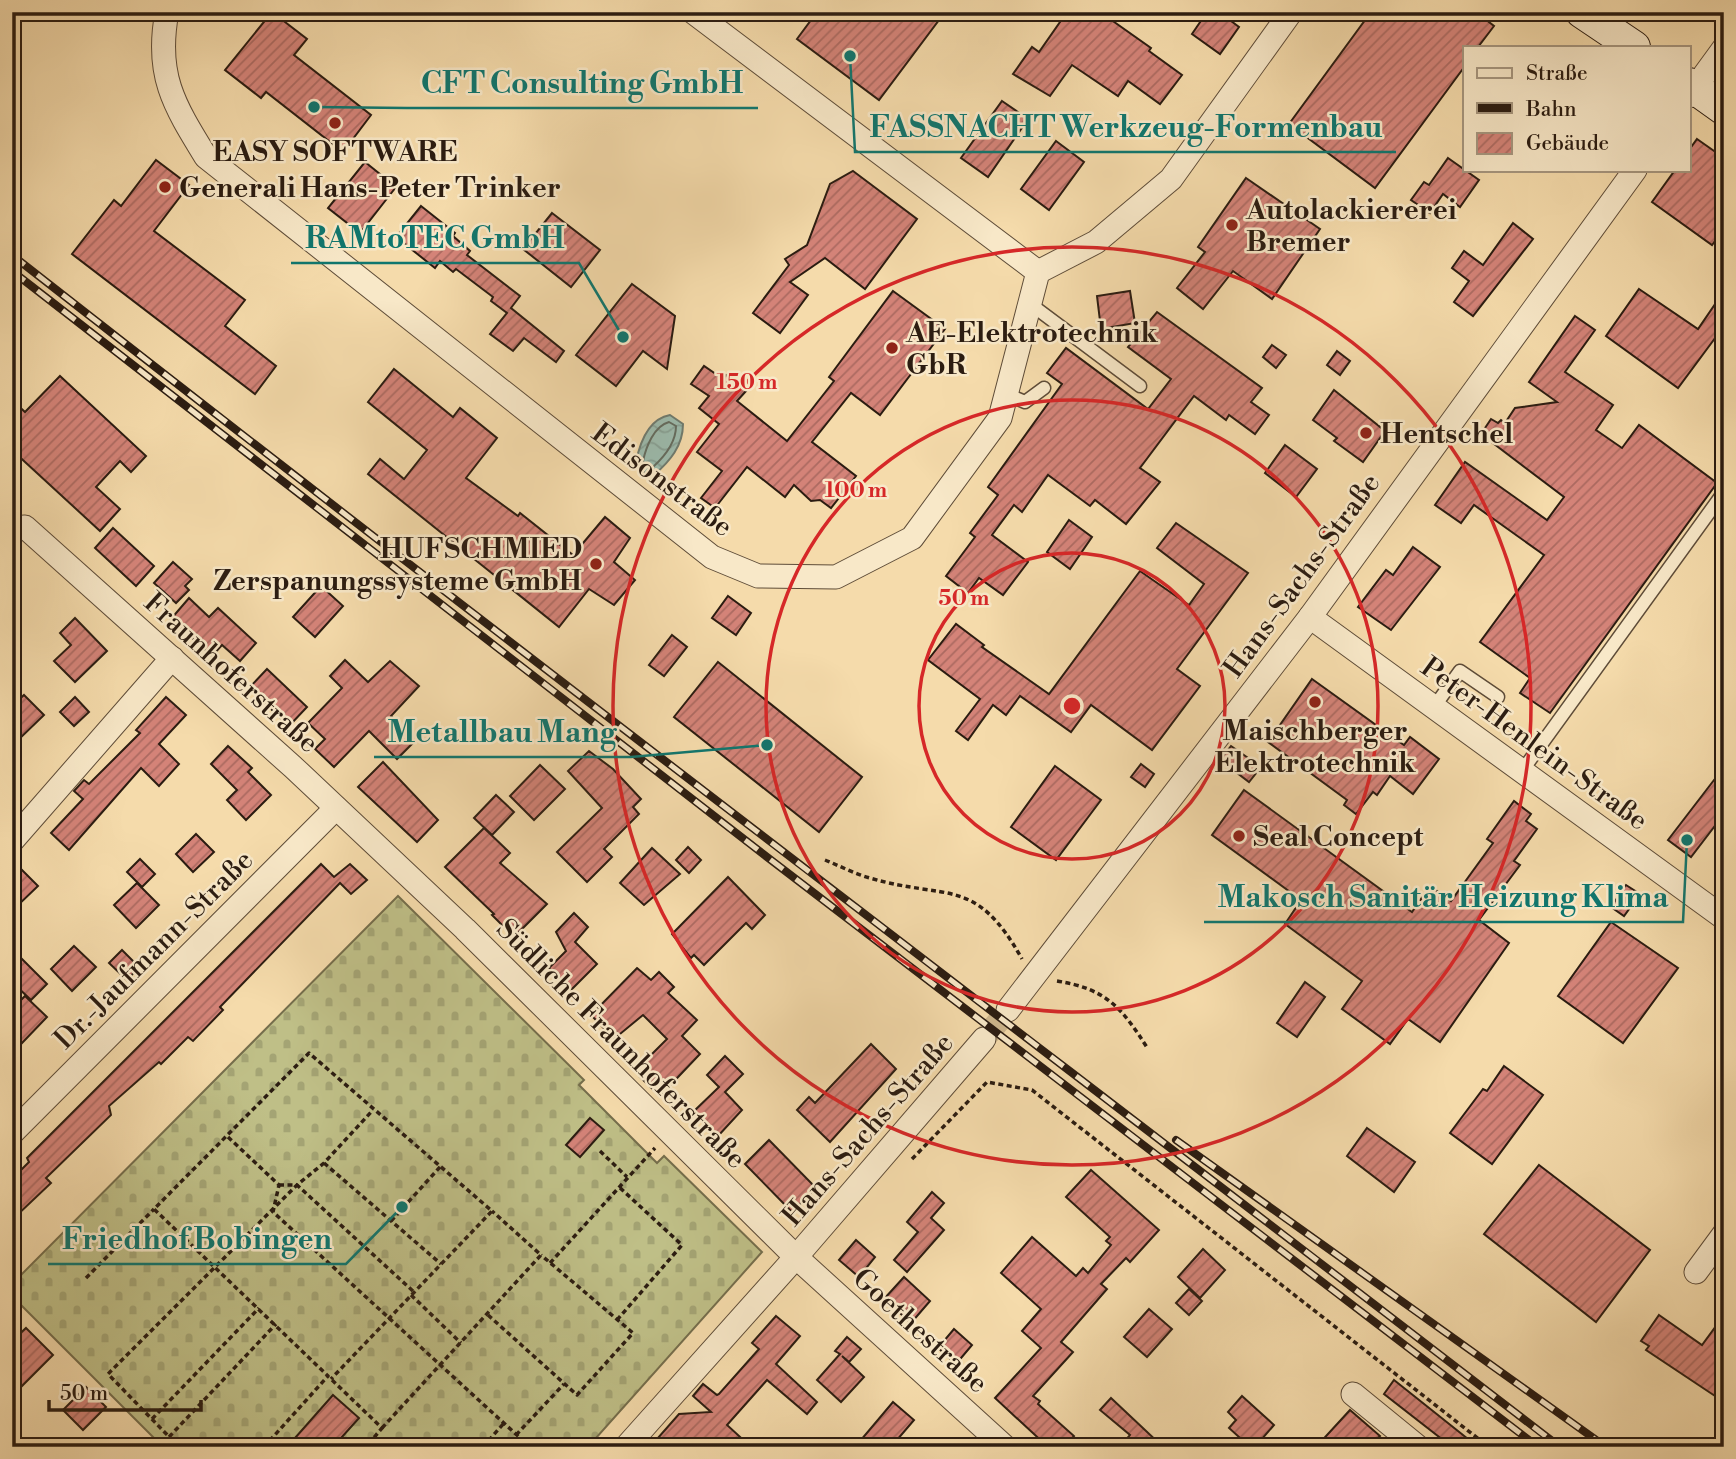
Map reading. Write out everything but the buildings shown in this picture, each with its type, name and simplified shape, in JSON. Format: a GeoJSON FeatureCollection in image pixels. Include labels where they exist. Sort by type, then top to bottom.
{"type":"FeatureCollection","features":[{"type":"Feature","properties":{"kind":"street","name":"Edisonstraße"},"geometry":{"type":"LineString","coordinates":[[167,12],[162,39],[165,81],[174,105],[206,157],[712,557],[758,576],[836,577],[912,538],[1000,418],[1038,272]]}},
{"type":"Feature","properties":{"kind":"street"},"geometry":{"type":"LineString","coordinates":[[693,12],[1038,272],[1096,242],[1171,178],[1291,12]]}},
{"type":"Feature","properties":{"kind":"street"},"geometry":{"type":"LineString","coordinates":[[1583,12],[1633,46]]}},
{"type":"Feature","properties":{"kind":"street"},"geometry":{"type":"LineString","coordinates":[[1724,48],[1691,89],[1724,109]]}},
{"type":"Feature","properties":{"kind":"street","name":"Hans-Sachs-Straße"},"geometry":{"type":"LineString","coordinates":[[1008,1010],[1310,617],[1634,172]]}},
{"type":"Feature","properties":{"kind":"street","name":"Fraunhoferstraße"},"geometry":{"type":"LineString","coordinates":[[12,528],[25,527],[173,658],[405,873]]}},
{"type":"Feature","properties":{"kind":"street","name":"Peter-Henlein-Straße"},"geometry":{"type":"LineString","coordinates":[[1310,617],[1724,918]]}},
{"type":"Feature","properties":{"kind":"street"},"geometry":{"type":"LineString","coordinates":[[12,841],[173,658]]}},
{"type":"Feature","properties":{"kind":"street","name":"Dr.-Jaufmann-Straße"},"geometry":{"type":"LineString","coordinates":[[12,1133],[336,808]]}},
{"type":"Feature","properties":{"kind":"street","name":"Südliche Fraunhoferstraße"},"geometry":{"type":"LineString","coordinates":[[405,873],[796,1257]]}},
{"type":"Feature","properties":{"kind":"street","name":"Hans-Sachs-Straße"},"geometry":{"type":"LineString","coordinates":[[631,1445],[984,1039]]}},
{"type":"Feature","properties":{"kind":"street"},"geometry":{"type":"LineString","coordinates":[[1696,1272],[1724,1234]]}},
{"type":"Feature","properties":{"kind":"street","name":"Goethestraße"},"geometry":{"type":"LineString","coordinates":[[796,1257],[1005,1447]]}},
{"type":"Feature","properties":{"kind":"street"},"geometry":{"type":"LineString","coordinates":[[1353,1394],[1418,1447]]}},
{"type":"Feature","properties":{"kind":"lane"},"geometry":{"type":"LineString","coordinates":[[1029,303],[1140,386]]}},
{"type":"Feature","properties":{"kind":"lane"},"geometry":{"type":"LineString","coordinates":[[1006,394],[1025,402],[1044,388]]}},
{"type":"Feature","properties":{"kind":"lane"},"geometry":{"type":"LineString","coordinates":[[1522,771],[1724,492]]}},
{"type":"Feature","properties":{"kind":"lane"},"geometry":{"type":"LineString","coordinates":[[1434,707],[1460,671],[1499,698]]}},
{"type":"Feature","properties":{"kind":"path"},"geometry":{"type":"LineString","coordinates":[[825,860],[870,878],[960,894],[987,909],[1006,929],[1033,978],[1087,987],[1110,1000],[1125,1012],[1149,1049]]}},
{"type":"Feature","properties":{"kind":"path"},"geometry":{"type":"LineString","coordinates":[[86,1278],[309,1053],[633,1333],[577,1395],[488,1315]]}},
{"type":"Feature","properties":{"kind":"path"},"geometry":{"type":"LineString","coordinates":[[907,1163],[987,1082],[1032,1090],[1489,1447]]}},
{"type":"Feature","properties":{"kind":"path"},"geometry":{"type":"LineString","coordinates":[[179,1447],[108,1374],[215,1266],[273,1212],[297,1185],[324,1163],[373,1110]]}},
{"type":"Feature","properties":{"kind":"path"},"geometry":{"type":"LineString","coordinates":[[550,1263],[669,1133]]}},
{"type":"Feature","properties":{"kind":"path"},"geometry":{"type":"LineString","coordinates":[[227,1136],[278,1185],[297,1185],[461,1343]]}},
{"type":"Feature","properties":{"kind":"path"},"geometry":{"type":"LineString","coordinates":[[600,1152],[627,1177]]}},
{"type":"Feature","properties":{"kind":"path"},"geometry":{"type":"LineString","coordinates":[[324,1163],[441,1264]]}},
{"type":"Feature","properties":{"kind":"path"},"geometry":{"type":"LineString","coordinates":[[391,1221],[440,1167]]}},
{"type":"Feature","properties":{"kind":"path"},"geometry":{"type":"LineString","coordinates":[[273,1212],[278,1185]]}},
{"type":"Feature","properties":{"kind":"path"},"geometry":{"type":"LineString","coordinates":[[617,1320],[682,1245],[618,1186]]}},
{"type":"Feature","properties":{"kind":"path"},"geometry":{"type":"LineString","coordinates":[[154,1209],[382,1428]]}},
{"type":"Feature","properties":{"kind":"path"},"geometry":{"type":"LineString","coordinates":[[264,1447],[492,1211]]}},
{"type":"Feature","properties":{"kind":"path"},"geometry":{"type":"LineString","coordinates":[[273,1212],[530,1447]]}},
{"type":"Feature","properties":{"kind":"path"},"geometry":{"type":"LineString","coordinates":[[368,1446],[541,1255]]}},
{"type":"Feature","properties":{"kind":"path"},"geometry":{"type":"LineString","coordinates":[[152,1419],[258,1308]]}},
{"type":"Feature","properties":{"kind":"path"},"geometry":{"type":"LineString","coordinates":[[169,1437],[276,1324]]}},
{"type":"Feature","properties":{"kind":"path"},"geometry":{"type":"LineString","coordinates":[[516,1435],[564,1384]]}},
{"type":"Feature","properties":{"kind":"path"},"geometry":{"type":"LineString","coordinates":[[482,1447],[504,1423]]}},
{"type":"Feature","properties":{"kind":"green space"},"geometry":{"type":"Polygon","coordinates":[[[398,896],[584,1080],[579,1085],[657,1163],[664,1156],[762,1252],[588,1447],[163,1447],[12,1296],[12,1284],[398,896]]]}},
{"type":"Feature","properties":{"kind":"water"},"geometry":{"type":"Polygon","coordinates":[[[670,415],[683,424],[678,446],[670,459],[654,475],[645,473],[636,462],[646,432],[656,421],[670,415]]]}},
{"type":"Feature","properties":{"kind":"tunnel"},"geometry":{"type":"LineString","coordinates":[[984,1039],[1008,1010]]}},
{"type":"Feature","properties":{"kind":"railway"},"geometry":{"type":"LineString","coordinates":[[12,255],[591,704],[1560,1447]]}},
{"type":"Feature","properties":{"kind":"railway"},"geometry":{"type":"LineString","coordinates":[[12,271],[767,857],[1538,1447]]}},
{"type":"Feature","properties":{"kind":"railway"},"geometry":{"type":"LineString","coordinates":[[1176,1140],[1606,1447]]}},
{"type":"Feature","properties":{"kind":"place","name":"FASSNACHT Werkzeug-Formenbau"},"geometry":{"type":"Point","coordinates":[850,56]}},
{"type":"Feature","properties":{"kind":"place","name":"CFT Consulting GmbH"},"geometry":{"type":"Point","coordinates":[314,107]}},
{"type":"Feature","properties":{"kind":"place","name":"EASY SOFTWARE"},"geometry":{"type":"Point","coordinates":[335,123]}},
{"type":"Feature","properties":{"kind":"place","name":"Generali Hans-Peter Trinker"},"geometry":{"type":"Point","coordinates":[165,187]}},
{"type":"Feature","properties":{"kind":"place","name":"Autolackiererei Bremer"},"geometry":{"type":"Point","coordinates":[1232,225]}},
{"type":"Feature","properties":{"kind":"place","name":"RAMtoTEC GmbH"},"geometry":{"type":"Point","coordinates":[623,337]}},
{"type":"Feature","properties":{"kind":"place","name":"AE-Elektrotechnik GbR"},"geometry":{"type":"Point","coordinates":[892,348]}},
{"type":"Feature","properties":{"kind":"place","name":"Hentschel"},"geometry":{"type":"Point","coordinates":[1366,433]}},
{"type":"Feature","properties":{"kind":"place","name":"HUFSCHMIED Zerspanungssysteme GmbH"},"geometry":{"type":"Point","coordinates":[596,564]}},
{"type":"Feature","properties":{"kind":"place","name":"Maischberger Elektrotechnik"},"geometry":{"type":"Point","coordinates":[1315,702]}},
{"type":"Feature","properties":{"kind":"place","name":"Metallbau Mang"},"geometry":{"type":"Point","coordinates":[767,745]}},
{"type":"Feature","properties":{"kind":"place","name":"Seal Concept"},"geometry":{"type":"Point","coordinates":[1239,836]}},
{"type":"Feature","properties":{"kind":"place","name":"Makosch Sanitär Heizung Klima"},"geometry":{"type":"Point","coordinates":[1687,840]}},
{"type":"Feature","properties":{"kind":"place","name":"Friedhof Bobingen"},"geometry":{"type":"Point","coordinates":[402,1207]}}]}
